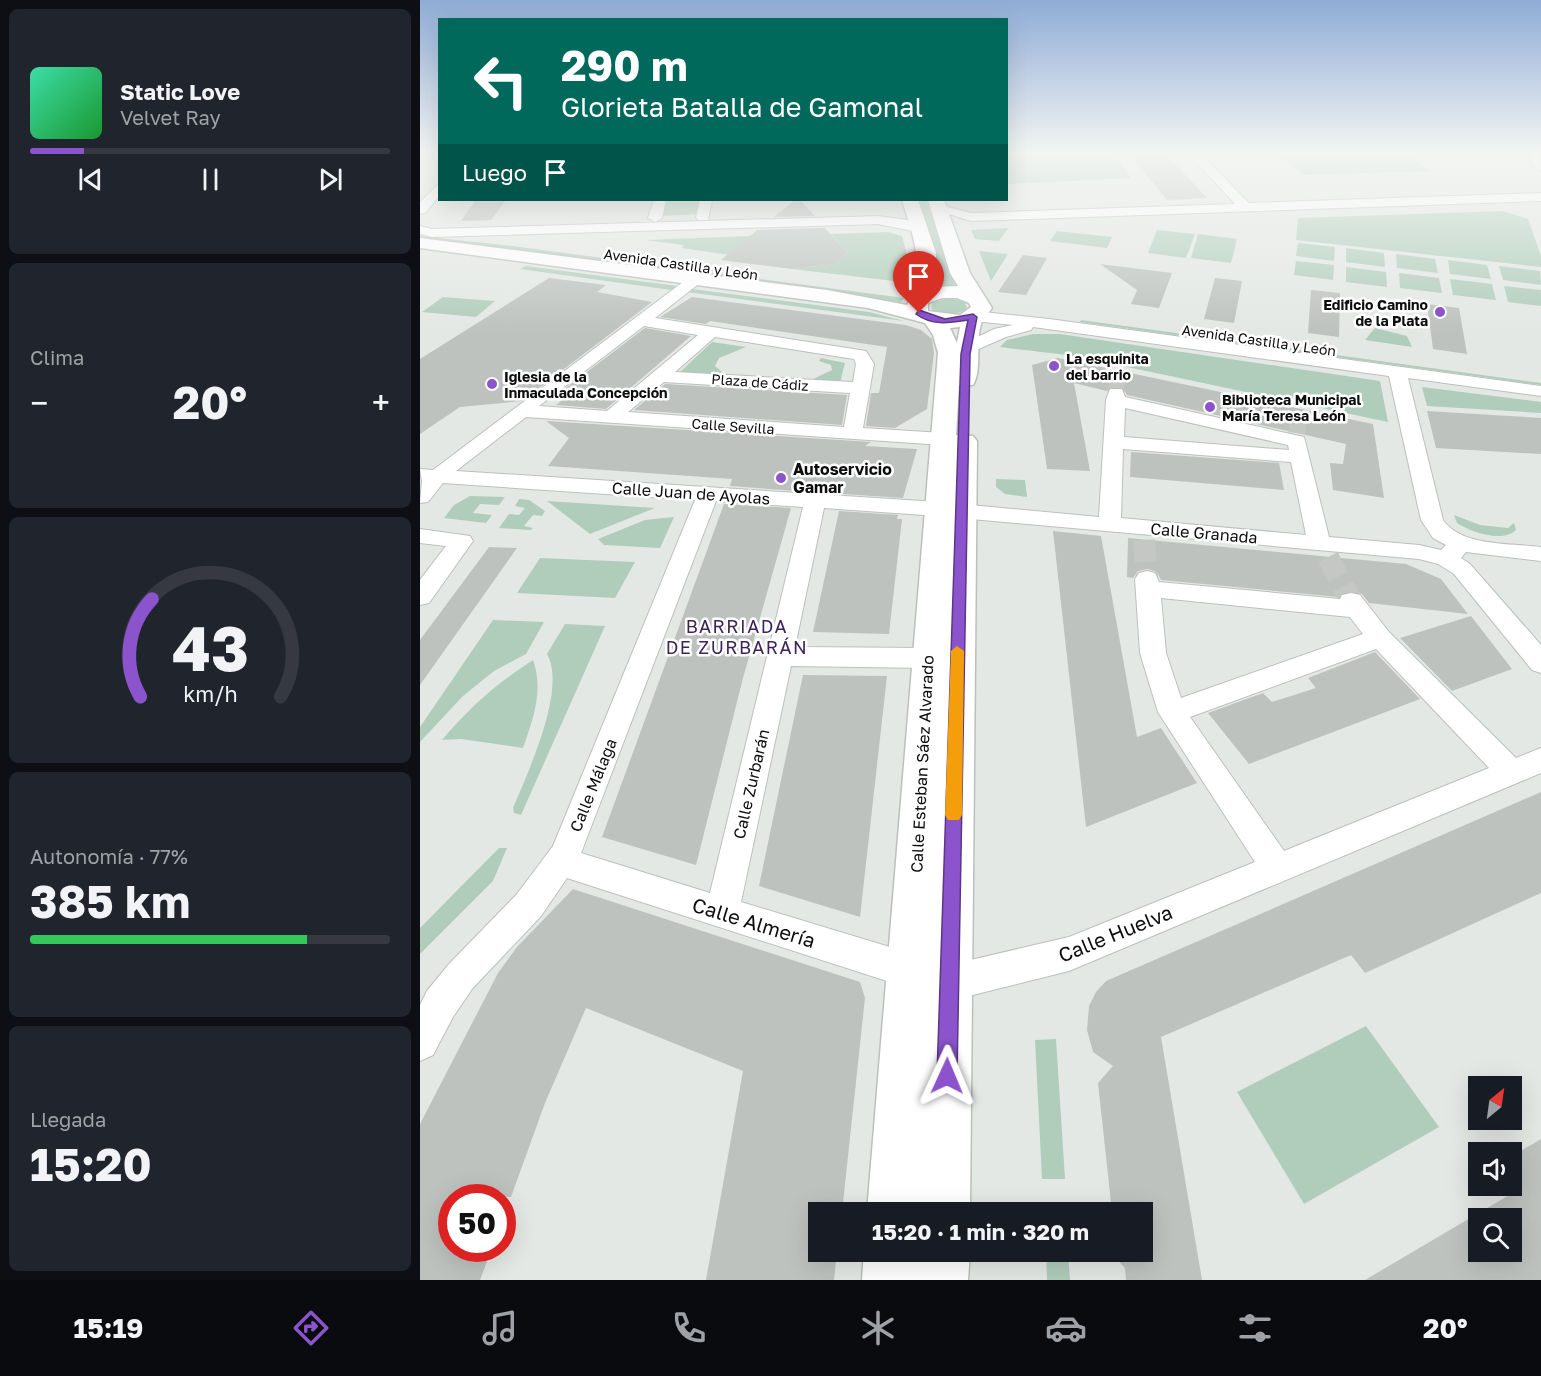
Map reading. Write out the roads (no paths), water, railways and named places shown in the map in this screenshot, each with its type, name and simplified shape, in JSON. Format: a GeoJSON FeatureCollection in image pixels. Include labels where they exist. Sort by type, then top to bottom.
{"type":"FeatureCollection","features":[{"type":"Feature","properties":{"kind":"main road","name":"Calle Esteban Sáez Alvarado"},"geometry":{"type":"LineString","coordinates":[[913,212],[929,299],[949,353],[943,439],[950,510],[950,983],[943,1202]]}},
{"type":"Feature","properties":{"kind":"main road"},"geometry":{"type":"LineString","coordinates":[[941,212],[960,273],[975,307]]}},
{"type":"Feature","properties":{"kind":"main road","name":"Avenida Castilla y León"},"geometry":{"type":"LineString","coordinates":[[423,235],[696,279],[848,299],[929,299]]}},
{"type":"Feature","properties":{"kind":"main road","name":"Avenida Castilla y León"},"geometry":{"type":"LineString","coordinates":[[423,235],[538,245],[895,292],[929,299]]}},
{"type":"Feature","properties":{"kind":"main road"},"geometry":{"type":"LineString","coordinates":[[929,299],[960,292],[975,307]]}},
{"type":"Feature","properties":{"kind":"main road"},"geometry":{"type":"LineString","coordinates":[[929,299],[951,321],[975,307]]}},
{"type":"Feature","properties":{"kind":"main road","name":"Calle Esteban Sáez Alvarado"},"geometry":{"type":"LineString","coordinates":[[895,1202],[928,658],[950,510],[967,349],[975,307]]}},
{"type":"Feature","properties":{"kind":"main road"},"geometry":{"type":"LineString","coordinates":[[890,1280],[891,1262]]}},
{"type":"Feature","properties":{"kind":"main road"},"geometry":{"type":"LineString","coordinates":[[940,1280],[941,1262]]}},
{"type":"Feature","properties":{"kind":"street"},"geometry":{"type":"LineString","coordinates":[[655,218],[657,212]]}},
{"type":"Feature","properties":{"kind":"street"},"geometry":{"type":"LineString","coordinates":[[703,217],[704,212]]}},
{"type":"Feature","properties":{"kind":"street"},"geometry":{"type":"LineString","coordinates":[[878,220],[905,212]]}},
{"type":"Feature","properties":{"kind":"street"},"geometry":{"type":"LineString","coordinates":[[958,212],[971,217]]}},
{"type":"Feature","properties":{"kind":"street"},"geometry":{"type":"LineString","coordinates":[[946,228],[971,217],[1132,212]]}},
{"type":"Feature","properties":{"kind":"street"},"geometry":{"type":"LineString","coordinates":[[423,235],[878,220],[903,223],[918,228]]}},
{"type":"Feature","properties":{"kind":"street"},"geometry":{"type":"LineString","coordinates":[[538,245],[531,241],[538,234],[569,229]]}},
{"type":"Feature","properties":{"kind":"street"},"geometry":{"type":"LineString","coordinates":[[420,497],[429,476],[523,411],[696,279]]}},
{"type":"Feature","properties":{"kind":"street","name":"Avenida Castilla y León"},"geometry":{"type":"LineString","coordinates":[[975,307],[1049,324],[1541,391]]}},
{"type":"Feature","properties":{"kind":"street","name":"Avenida Castilla y León"},"geometry":{"type":"LineString","coordinates":[[975,307],[1064,314],[1541,378]]}},
{"type":"Feature","properties":{"kind":"street"},"geometry":{"type":"LineString","coordinates":[[643,321],[860,355],[865,364],[852,434]]}},
{"type":"Feature","properties":{"kind":"street","name":"Avenida Castilla y León"},"geometry":{"type":"LineString","coordinates":[[967,349],[1000,333],[1049,324]]}},
{"type":"Feature","properties":{"kind":"street"},"geometry":{"type":"LineString","coordinates":[[609,418],[711,332]]}},
{"type":"Feature","properties":{"kind":"street"},"geometry":{"type":"LineString","coordinates":[[1397,371],[1432,520],[1462,569],[1541,663]]}},
{"type":"Feature","properties":{"kind":"street","name":"Plaza de Cádiz"},"geometry":{"type":"LineString","coordinates":[[660,375],[861,388]]}},
{"type":"Feature","properties":{"kind":"street"},"geometry":{"type":"LineString","coordinates":[[1110,524],[1115,397],[1298,444]]}},
{"type":"Feature","properties":{"kind":"street","name":"Calle Sevilla"},"geometry":{"type":"LineString","coordinates":[[523,411],[943,439]]}},
{"type":"Feature","properties":{"kind":"street"},"geometry":{"type":"LineString","coordinates":[[1113,442],[1298,444]]}},
{"type":"Feature","properties":{"kind":"street"},"geometry":{"type":"LineString","coordinates":[[1298,444],[1324,548]]}},
{"type":"Feature","properties":{"kind":"street","name":"Calle Juan de Ayolas"},"geometry":{"type":"LineString","coordinates":[[429,476],[950,510]]}},
{"type":"Feature","properties":{"kind":"street","name":"Calle Málaga"},"geometry":{"type":"LineString","coordinates":[[420,1042],[440,1004],[460,977],[529,905],[560,861],[576,828],[708,495]]}},
{"type":"Feature","properties":{"kind":"street","name":"Calle Zurbarán"},"geometry":{"type":"LineString","coordinates":[[722,912],[814,501]]}},
{"type":"Feature","properties":{"kind":"street","name":"Calle Granada"},"geometry":{"type":"LineString","coordinates":[[950,510],[1110,524],[1144,534],[1324,548],[1453,552]]}},
{"type":"Feature","properties":{"kind":"street"},"geometry":{"type":"LineString","coordinates":[[420,536],[462,541],[420,597]]}},
{"type":"Feature","properties":{"kind":"street"},"geometry":{"type":"LineString","coordinates":[[1453,552],[1541,554]]}},
{"type":"Feature","properties":{"kind":"street"},"geometry":{"type":"LineString","coordinates":[[1277,868],[1172,712],[1153,652],[1147,584],[1354,605],[1380,638],[1510,771]]}},
{"type":"Feature","properties":{"kind":"street"},"geometry":{"type":"LineString","coordinates":[[1172,712],[1380,638]]}},
{"type":"Feature","properties":{"kind":"street"},"geometry":{"type":"LineString","coordinates":[[780,656],[928,658]]}},
{"type":"Feature","properties":{"kind":"street","name":"Calle Huelva"},"geometry":{"type":"LineString","coordinates":[[950,983],[1069,954],[1541,760]]}},
{"type":"Feature","properties":{"kind":"street","name":"Calle Almería"},"geometry":{"type":"LineString","coordinates":[[560,861],[950,983]]}},
{"type":"Feature","properties":{"kind":"tunnel"},"geometry":{"type":"LineString","coordinates":[[1116,393],[1117,370]]}},
{"type":"Feature","properties":{"kind":"tunnel"},"geometry":{"type":"LineString","coordinates":[[1297,433],[1299,408]]}},
{"type":"Feature","properties":{"kind":"tunnel"},"geometry":{"type":"LineString","coordinates":[[1144,540],[1147,579]]}},
{"type":"Feature","properties":{"kind":"tunnel"},"geometry":{"type":"LineString","coordinates":[[1328,557],[1351,601]]}},
{"type":"Feature","properties":{"kind":"place","name":"Edificio Camino de la Plata"},"geometry":{"type":"Point","coordinates":[1440,312]}},
{"type":"Feature","properties":{"kind":"place","name":"La esquinita del barrio"},"geometry":{"type":"Point","coordinates":[1054,366]}},
{"type":"Feature","properties":{"kind":"place","name":"Iglesia de la Inmaculada Concepción"},"geometry":{"type":"Point","coordinates":[492,384]}},
{"type":"Feature","properties":{"kind":"place","name":"Biblioteca Municipal María Teresa León"},"geometry":{"type":"Point","coordinates":[1210,407]}},
{"type":"Feature","properties":{"kind":"place","name":"Autoservicio Gamar"},"geometry":{"type":"Point","coordinates":[781,478]}},
{"type":"Feature","properties":{"kind":"district","name":"BARRIADA DE ZURBARÁN"},"geometry":{"type":"Point","coordinates":[737,636]}}]}
